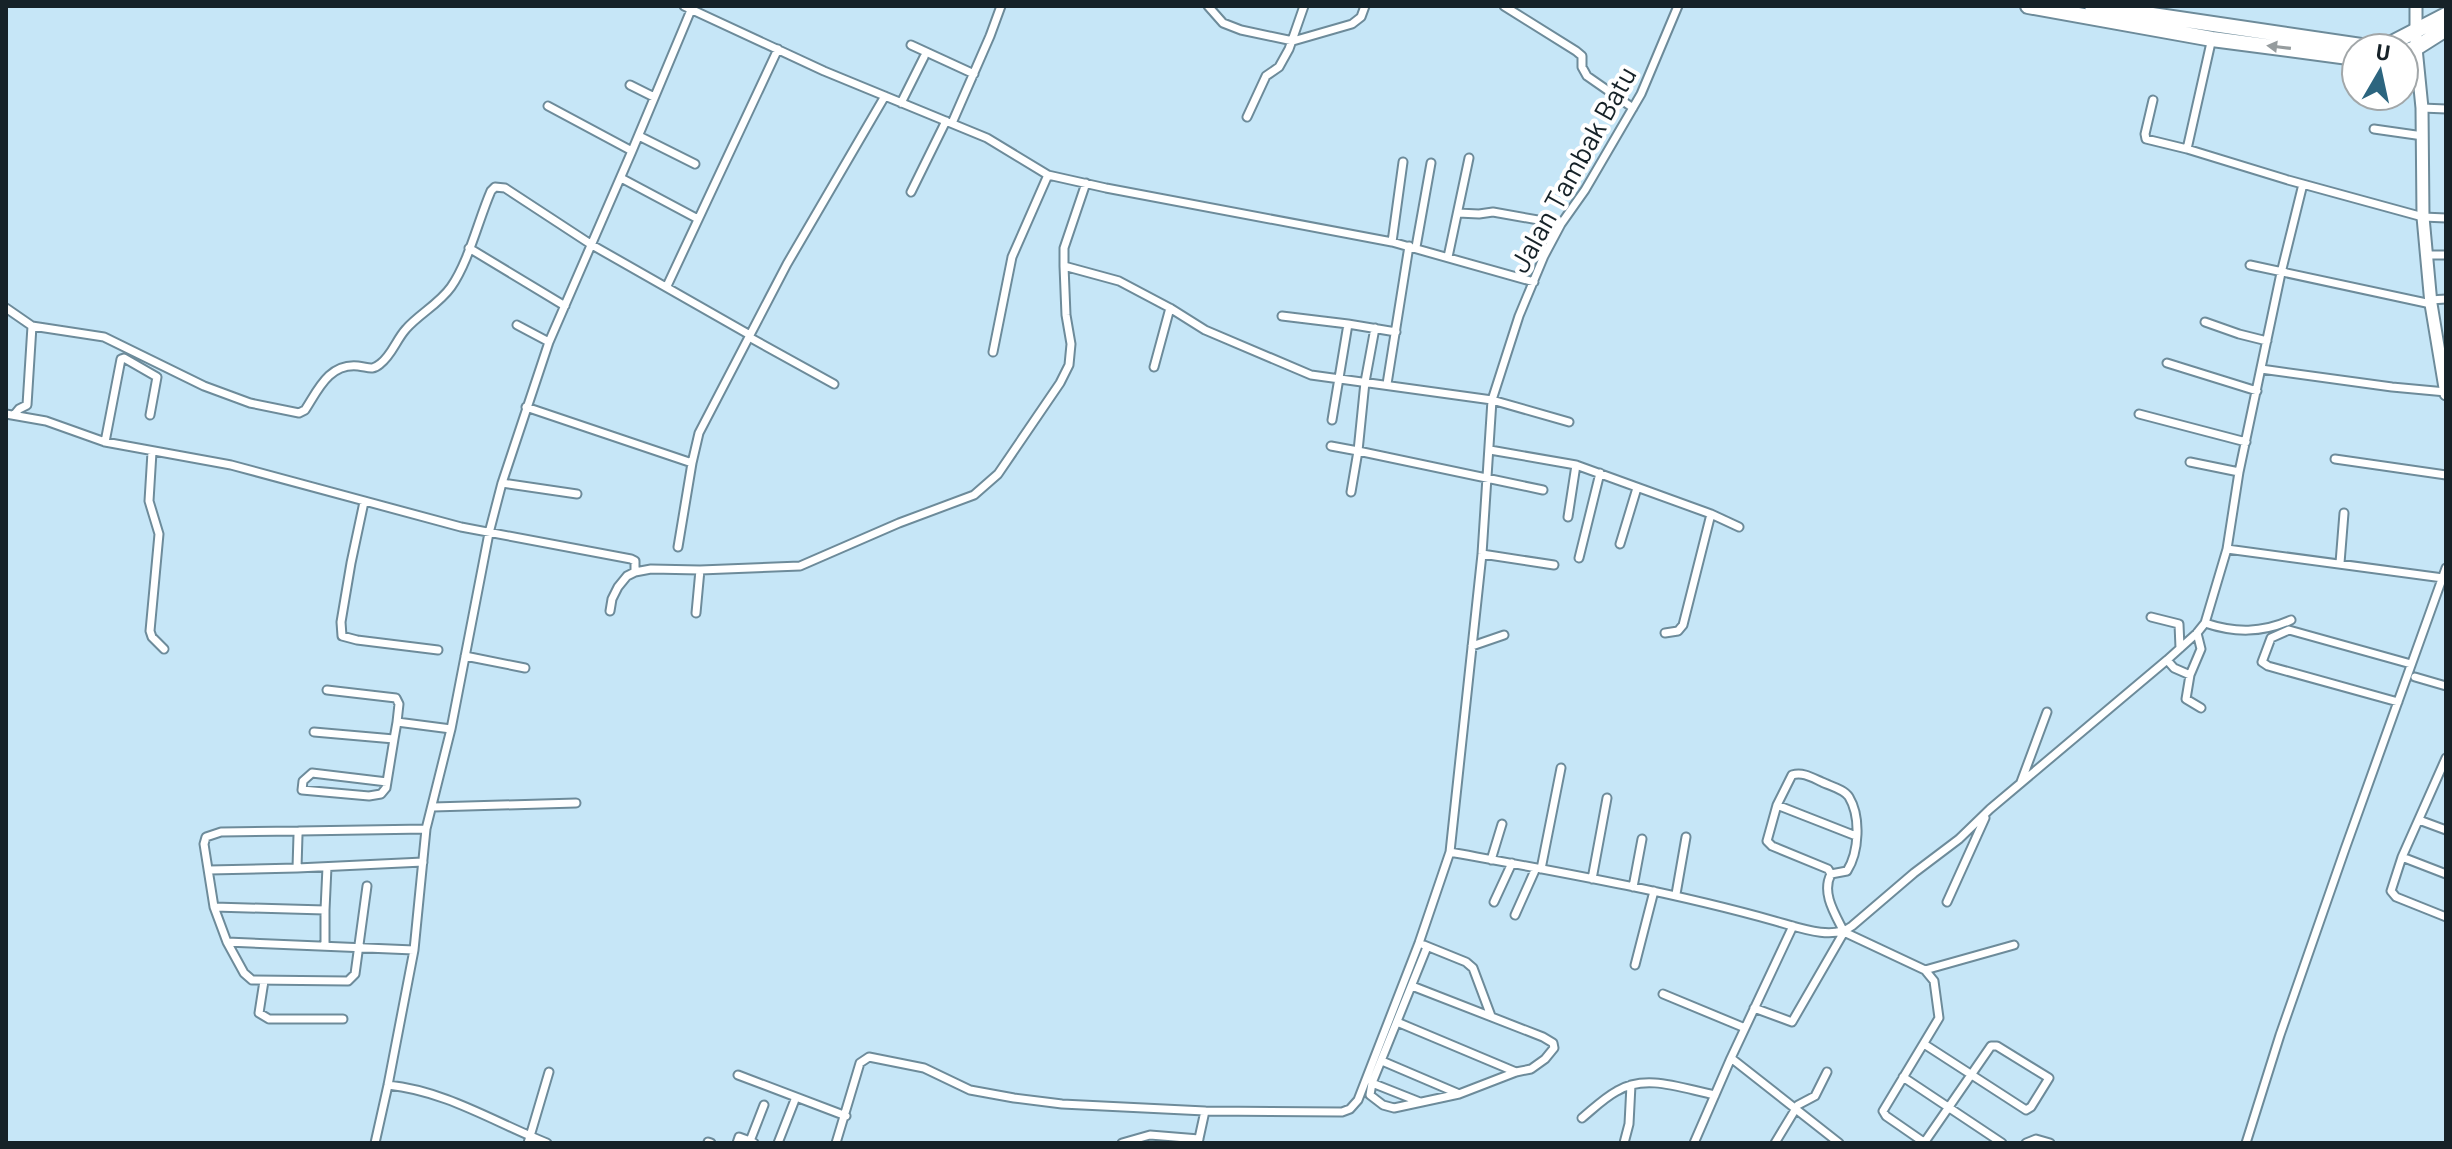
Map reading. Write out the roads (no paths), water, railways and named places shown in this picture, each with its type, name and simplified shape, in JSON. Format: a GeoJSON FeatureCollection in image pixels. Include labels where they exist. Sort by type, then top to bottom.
{"type":"FeatureCollection","features":[{"type":"Feature","properties":{"kind":"highway"},"geometry":{"type":"LineString","coordinates":[[2028,6],[2340,44]]}},
{"type":"Feature","properties":{"kind":"highway"},"geometry":{"type":"LineString","coordinates":[[2093,6],[2340,55]]}},
{"type":"Feature","properties":{"kind":"highway"},"geometry":{"type":"LineString","coordinates":[[2417,32],[2446,15]]}},
{"type":"Feature","properties":{"kind":"highway"},"geometry":{"type":"LineString","coordinates":[[2420,44],[2446,29]]}},
{"type":"Feature","properties":{"kind":"main road"},"geometry":{"type":"LineString","coordinates":[[2416,6],[2417,32]]}},
{"type":"Feature","properties":{"kind":"main road"},"geometry":{"type":"LineString","coordinates":[[2420,98],[2423,217],[2430,302],[2442,346],[2446,392]]}},
{"type":"Feature","properties":{"kind":"street"},"geometry":{"type":"LineString","coordinates":[[911,192],[974,74],[1001,6]]}},
{"type":"Feature","properties":{"kind":"street"},"geometry":{"type":"LineString","coordinates":[[1208,6],[1223,23],[1293,41],[1352,24],[1361,17],[1365,6]]}},
{"type":"Feature","properties":{"kind":"street"},"geometry":{"type":"LineString","coordinates":[[1247,117],[1266,76],[1279,67],[1293,41],[1304,6]]}},
{"type":"Feature","properties":{"kind":"street"},"geometry":{"type":"LineString","coordinates":[[1504,6],[1576,51],[1582,56],[1584,73],[1633,108]]}},
{"type":"Feature","properties":{"kind":"street","name":"Jalan Tambak Batu"},"geometry":{"type":"LineString","coordinates":[[1423,945],[1450,852],[1482,554],[1492,400],[1519,316],[1561,224],[1585,190],[1633,108],[1678,6]]}},
{"type":"Feature","properties":{"kind":"street"},"geometry":{"type":"LineString","coordinates":[[375,1143],[414,950],[426,829],[451,729],[489,533],[502,483],[549,342],[639,136],[688,8],[987,138],[1048,175],[1412,246],[1534,282]]}},
{"type":"Feature","properties":{"kind":"street"},"geometry":{"type":"LineString","coordinates":[[2187,149],[2213,31]]}},
{"type":"Feature","properties":{"kind":"street"},"geometry":{"type":"LineString","coordinates":[[911,45],[974,74]]}},
{"type":"Feature","properties":{"kind":"street"},"geometry":{"type":"LineString","coordinates":[[667,286],[778,49]]}},
{"type":"Feature","properties":{"kind":"street"},"geometry":{"type":"LineString","coordinates":[[901,103],[924,57]]}},
{"type":"Feature","properties":{"kind":"street"},"geometry":{"type":"LineString","coordinates":[[630,85],[654,97]]}},
{"type":"Feature","properties":{"kind":"street"},"geometry":{"type":"LineString","coordinates":[[678,547],[699,433],[794,251],[885,96]]}},
{"type":"Feature","properties":{"kind":"street"},"geometry":{"type":"LineString","coordinates":[[2153,100],[2146,139],[2423,217],[2446,218]]}},
{"type":"Feature","properties":{"kind":"street"},"geometry":{"type":"LineString","coordinates":[[548,106],[632,151]]}},
{"type":"Feature","properties":{"kind":"street"},"geometry":{"type":"LineString","coordinates":[[2422,108],[2446,109]]}},
{"type":"Feature","properties":{"kind":"street"},"geometry":{"type":"LineString","coordinates":[[2374,129],[2423,136]]}},
{"type":"Feature","properties":{"kind":"street"},"geometry":{"type":"LineString","coordinates":[[639,136],[695,164]]}},
{"type":"Feature","properties":{"kind":"street"},"geometry":{"type":"LineString","coordinates":[[1448,257],[1469,158]]}},
{"type":"Feature","properties":{"kind":"street"},"geometry":{"type":"LineString","coordinates":[[1392,242],[1403,162]]}},
{"type":"Feature","properties":{"kind":"street"},"geometry":{"type":"LineString","coordinates":[[1387,384],[1412,246],[1431,163]]}},
{"type":"Feature","properties":{"kind":"street"},"geometry":{"type":"LineString","coordinates":[[993,352],[1012,257],[1048,175]]}},
{"type":"Feature","properties":{"kind":"street"},"geometry":{"type":"LineString","coordinates":[[621,178],[698,219]]}},
{"type":"Feature","properties":{"kind":"street"},"geometry":{"type":"LineString","coordinates":[[10,414],[46,421],[105,442],[231,465],[364,502],[635,567],[700,570],[800,566],[899,523],[974,495],[998,474],[1069,365],[1071,344],[1066,315],[1064,248],[1085,183]]}},
{"type":"Feature","properties":{"kind":"street"},"geometry":{"type":"LineString","coordinates":[[1754,1008],[1792,1022],[1844,932],[1959,839],[1990,809],[2167,660],[2205,623],[2227,549],[2239,472],[2303,184]]}},
{"type":"Feature","properties":{"kind":"street"},"geometry":{"type":"LineString","coordinates":[[6,308],[32,326],[104,337],[204,386],[250,403],[299,413],[305,410],[327,375],[350,366],[371,369],[386,358],[407,328],[447,292],[495,187],[505,188],[592,245],[834,384]]}},
{"type":"Feature","properties":{"kind":"street"},"geometry":{"type":"LineString","coordinates":[[1458,213],[1493,212],[1561,224]]}},
{"type":"Feature","properties":{"kind":"street"},"geometry":{"type":"LineString","coordinates":[[469,248],[565,306]]}},
{"type":"Feature","properties":{"kind":"street"},"geometry":{"type":"LineString","coordinates":[[2426,255],[2446,255]]}},
{"type":"Feature","properties":{"kind":"street"},"geometry":{"type":"LineString","coordinates":[[2250,265],[2430,302],[2446,299]]}},
{"type":"Feature","properties":{"kind":"street"},"geometry":{"type":"LineString","coordinates":[[1064,266],[1119,281],[1205,330],[1304,372],[1492,400],[1569,422]]}},
{"type":"Feature","properties":{"kind":"street"},"geometry":{"type":"LineString","coordinates":[[1154,367],[1170,308]]}},
{"type":"Feature","properties":{"kind":"street"},"geometry":{"type":"LineString","coordinates":[[1282,316],[1396,332]]}},
{"type":"Feature","properties":{"kind":"street"},"geometry":{"type":"LineString","coordinates":[[2205,322],[2267,341]]}},
{"type":"Feature","properties":{"kind":"street"},"geometry":{"type":"LineString","coordinates":[[1332,420],[1348,324]]}},
{"type":"Feature","properties":{"kind":"street"},"geometry":{"type":"LineString","coordinates":[[517,325],[549,342]]}},
{"type":"Feature","properties":{"kind":"street"},"geometry":{"type":"LineString","coordinates":[[27,405],[32,326]]}},
{"type":"Feature","properties":{"kind":"street"},"geometry":{"type":"LineString","coordinates":[[1351,492],[1375,328]]}},
{"type":"Feature","properties":{"kind":"street"},"geometry":{"type":"LineString","coordinates":[[105,442],[121,359],[157,377],[150,415]]}},
{"type":"Feature","properties":{"kind":"street"},"geometry":{"type":"LineString","coordinates":[[2167,363],[2257,391]]}},
{"type":"Feature","properties":{"kind":"street"},"geometry":{"type":"LineString","coordinates":[[2261,369],[2446,392]]}},
{"type":"Feature","properties":{"kind":"street"},"geometry":{"type":"LineString","coordinates":[[10,414],[27,405]]}},
{"type":"Feature","properties":{"kind":"street"},"geometry":{"type":"LineString","coordinates":[[27,405],[46,421]]}},
{"type":"Feature","properties":{"kind":"street"},"geometry":{"type":"LineString","coordinates":[[526,407],[692,463]]}},
{"type":"Feature","properties":{"kind":"street"},"geometry":{"type":"LineString","coordinates":[[2139,414],[2246,442]]}},
{"type":"Feature","properties":{"kind":"street"},"geometry":{"type":"LineString","coordinates":[[1331,446],[1543,490]]}},
{"type":"Feature","properties":{"kind":"street"},"geometry":{"type":"LineString","coordinates":[[1490,450],[1576,465],[1739,527]]}},
{"type":"Feature","properties":{"kind":"street"},"geometry":{"type":"LineString","coordinates":[[152,452],[149,501],[159,534],[150,631],[164,649]]}},
{"type":"Feature","properties":{"kind":"street"},"geometry":{"type":"LineString","coordinates":[[2335,459],[2446,475]]}},
{"type":"Feature","properties":{"kind":"street"},"geometry":{"type":"LineString","coordinates":[[2190,462],[2239,472]]}},
{"type":"Feature","properties":{"kind":"street"},"geometry":{"type":"LineString","coordinates":[[1568,517],[1576,465]]}},
{"type":"Feature","properties":{"kind":"street"},"geometry":{"type":"LineString","coordinates":[[1579,558],[1600,473]]}},
{"type":"Feature","properties":{"kind":"street"},"geometry":{"type":"LineString","coordinates":[[502,483],[577,494]]}},
{"type":"Feature","properties":{"kind":"street"},"geometry":{"type":"LineString","coordinates":[[1620,544],[1637,488]]}},
{"type":"Feature","properties":{"kind":"street"},"geometry":{"type":"LineString","coordinates":[[364,502],[340,630],[342,636],[438,650]]}},
{"type":"Feature","properties":{"kind":"street"},"geometry":{"type":"LineString","coordinates":[[2340,563],[2344,513]]}},
{"type":"Feature","properties":{"kind":"street"},"geometry":{"type":"LineString","coordinates":[[1665,633],[1678,631],[1683,625],[1711,514]]}},
{"type":"Feature","properties":{"kind":"street"},"geometry":{"type":"LineString","coordinates":[[2227,549],[2443,578]]}},
{"type":"Feature","properties":{"kind":"street"},"geometry":{"type":"LineString","coordinates":[[1482,554],[1554,565]]}},
{"type":"Feature","properties":{"kind":"street"},"geometry":{"type":"LineString","coordinates":[[610,611],[618,587],[635,567]]}},
{"type":"Feature","properties":{"kind":"street"},"geometry":{"type":"LineString","coordinates":[[2246,1143],[2290,1006],[2446,568]]}},
{"type":"Feature","properties":{"kind":"street"},"geometry":{"type":"LineString","coordinates":[[696,613],[700,570]]}},
{"type":"Feature","properties":{"kind":"street"},"geometry":{"type":"LineString","coordinates":[[2151,617],[2179,624],[2180,648]]}},
{"type":"Feature","properties":{"kind":"street"},"geometry":{"type":"LineString","coordinates":[[2205,623],[2257,631],[2291,620]]}},
{"type":"Feature","properties":{"kind":"street"},"geometry":{"type":"LineString","coordinates":[[2398,702],[2268,666],[2262,662],[2263,658],[2271,638],[2289,630],[2411,664]]}},
{"type":"Feature","properties":{"kind":"street"},"geometry":{"type":"LineString","coordinates":[[2197,633],[2201,649],[2190,675],[2186,699],[2201,708]]}},
{"type":"Feature","properties":{"kind":"street"},"geometry":{"type":"LineString","coordinates":[[1472,646],[1504,635]]}},
{"type":"Feature","properties":{"kind":"street"},"geometry":{"type":"LineString","coordinates":[[465,656],[525,668]]}},
{"type":"Feature","properties":{"kind":"street"},"geometry":{"type":"LineString","coordinates":[[2167,660],[2174,668],[2190,675]]}},
{"type":"Feature","properties":{"kind":"street"},"geometry":{"type":"LineString","coordinates":[[2415,677],[2446,686]]}},
{"type":"Feature","properties":{"kind":"street"},"geometry":{"type":"LineString","coordinates":[[327,690],[396,698],[399,704],[387,782],[383,793],[374,796],[302,790],[303,781],[312,773],[387,782]]}},
{"type":"Feature","properties":{"kind":"street"},"geometry":{"type":"LineString","coordinates":[[2020,784],[2047,712]]}},
{"type":"Feature","properties":{"kind":"street"},"geometry":{"type":"LineString","coordinates":[[397,722],[451,729]]}},
{"type":"Feature","properties":{"kind":"street"},"geometry":{"type":"LineString","coordinates":[[314,732],[394,739]]}},
{"type":"Feature","properties":{"kind":"street"},"geometry":{"type":"LineString","coordinates":[[2446,758],[2391,887],[2393,895],[2446,917]]}},
{"type":"Feature","properties":{"kind":"street"},"geometry":{"type":"LineString","coordinates":[[1515,915],[1539,868],[1561,768]]}},
{"type":"Feature","properties":{"kind":"street"},"geometry":{"type":"LineString","coordinates":[[1803,773],[1842,791],[1849,798],[1855,813],[1854,856],[1847,871],[1831,874],[1828,869],[1772,846],[1767,841],[1777,805],[1792,775],[1803,773]]}},
{"type":"Feature","properties":{"kind":"street"},"geometry":{"type":"LineString","coordinates":[[2436,781],[2446,785]]}},
{"type":"Feature","properties":{"kind":"street"},"geometry":{"type":"LineString","coordinates":[[1592,879],[1607,798]]}},
{"type":"Feature","properties":{"kind":"street"},"geometry":{"type":"LineString","coordinates":[[433,807],[576,803]]}},
{"type":"Feature","properties":{"kind":"street"},"geometry":{"type":"LineString","coordinates":[[1777,805],[1856,836]]}},
{"type":"Feature","properties":{"kind":"street"},"geometry":{"type":"LineString","coordinates":[[1947,902],[1990,809]]}},
{"type":"Feature","properties":{"kind":"street"},"geometry":{"type":"LineString","coordinates":[[2419,820],[2446,830]]}},
{"type":"Feature","properties":{"kind":"street"},"geometry":{"type":"LineString","coordinates":[[1491,860],[1502,824]]}},
{"type":"Feature","properties":{"kind":"street"},"geometry":{"type":"LineString","coordinates":[[367,886],[355,974],[348,981],[264,981],[248,978],[227,942],[214,907],[204,844],[206,837],[212,834],[426,829]]}},
{"type":"Feature","properties":{"kind":"street"},"geometry":{"type":"LineString","coordinates":[[297,868],[299,831]]}},
{"type":"Feature","properties":{"kind":"street"},"geometry":{"type":"LineString","coordinates":[[1676,894],[1686,837]]}},
{"type":"Feature","properties":{"kind":"street"},"geometry":{"type":"LineString","coordinates":[[1633,887],[1642,839]]}},
{"type":"Feature","properties":{"kind":"street"},"geometry":{"type":"LineString","coordinates":[[1450,852],[1676,894],[1793,926],[1844,932],[1925,970],[1934,981],[1939,1018],[1883,1113],[1924,1143],[1971,1073],[1993,1045],[2048,1076],[2049,1081],[2026,1110],[1971,1073],[1924,1044]]}},
{"type":"Feature","properties":{"kind":"street"},"geometry":{"type":"LineString","coordinates":[[2402,857],[2446,874]]}},
{"type":"Feature","properties":{"kind":"street"},"geometry":{"type":"LineString","coordinates":[[209,870],[423,862]]}},
{"type":"Feature","properties":{"kind":"street"},"geometry":{"type":"LineString","coordinates":[[1494,902],[1512,863]]}},
{"type":"Feature","properties":{"kind":"street"},"geometry":{"type":"LineString","coordinates":[[325,945],[327,867]]}},
{"type":"Feature","properties":{"kind":"street"},"geometry":{"type":"LineString","coordinates":[[1831,874],[1826,886],[1844,932]]}},
{"type":"Feature","properties":{"kind":"street"},"geometry":{"type":"LineString","coordinates":[[1635,965],[1654,891]]}},
{"type":"Feature","properties":{"kind":"street"},"geometry":{"type":"LineString","coordinates":[[214,907],[325,910]]}},
{"type":"Feature","properties":{"kind":"street"},"geometry":{"type":"LineString","coordinates":[[1694,1143],[1793,926]]}},
{"type":"Feature","properties":{"kind":"street"},"geometry":{"type":"LineString","coordinates":[[227,942],[414,950]]}},
{"type":"Feature","properties":{"kind":"street"},"geometry":{"type":"LineString","coordinates":[[1412,986],[1543,1037],[1553,1043],[1554,1048],[1531,1069],[1459,1094],[1394,1108],[1370,1097],[1372,1083],[1412,986],[1423,945]]}},
{"type":"Feature","properties":{"kind":"street"},"geometry":{"type":"LineString","coordinates":[[1423,945],[1466,962],[1473,968],[1491,1016]]}},
{"type":"Feature","properties":{"kind":"street"},"geometry":{"type":"LineString","coordinates":[[836,1143],[860,1063],[866,1058],[888,1059],[924,1068],[970,1090],[1062,1104],[1205,1111],[1334,1113],[1350,1109],[1358,1100],[1423,945]]}},
{"type":"Feature","properties":{"kind":"street"},"geometry":{"type":"LineString","coordinates":[[1925,970],[2014,945]]}},
{"type":"Feature","properties":{"kind":"street"},"geometry":{"type":"LineString","coordinates":[[264,981],[259,1008],[262,1016],[269,1019],[343,1019]]}},
{"type":"Feature","properties":{"kind":"street"},"geometry":{"type":"LineString","coordinates":[[1663,994],[1745,1028]]}},
{"type":"Feature","properties":{"kind":"street"},"geometry":{"type":"LineString","coordinates":[[1397,1022],[1516,1072]]}},
{"type":"Feature","properties":{"kind":"street"},"geometry":{"type":"LineString","coordinates":[[1731,1058],[1839,1143]]}},
{"type":"Feature","properties":{"kind":"street"},"geometry":{"type":"LineString","coordinates":[[1382,1061],[1459,1094]]}},
{"type":"Feature","properties":{"kind":"street"},"geometry":{"type":"LineString","coordinates":[[529,1140],[549,1072]]}},
{"type":"Feature","properties":{"kind":"street"},"geometry":{"type":"LineString","coordinates":[[1775,1143],[1798,1105],[1815,1096],[1827,1072]]}},
{"type":"Feature","properties":{"kind":"street"},"geometry":{"type":"LineString","coordinates":[[738,1075],[846,1116]]}},
{"type":"Feature","properties":{"kind":"street"},"geometry":{"type":"LineString","coordinates":[[1903,1077],[2002,1143]]}},
{"type":"Feature","properties":{"kind":"street"},"geometry":{"type":"LineString","coordinates":[[1582,1118],[1616,1091],[1631,1085],[1649,1082],[1715,1095]]}},
{"type":"Feature","properties":{"kind":"street"},"geometry":{"type":"LineString","coordinates":[[1372,1083],[1420,1102]]}},
{"type":"Feature","properties":{"kind":"street"},"geometry":{"type":"LineString","coordinates":[[388,1085],[436,1094],[529,1140],[547,1143]]}},
{"type":"Feature","properties":{"kind":"street"},"geometry":{"type":"LineString","coordinates":[[1624,1143],[1629,1124],[1631,1085]]}},
{"type":"Feature","properties":{"kind":"street"},"geometry":{"type":"LineString","coordinates":[[778,1143],[796,1097]]}},
{"type":"Feature","properties":{"kind":"street"},"geometry":{"type":"LineString","coordinates":[[737,1143],[739,1137],[752,1142],[764,1105]]}},
{"type":"Feature","properties":{"kind":"street"},"geometry":{"type":"LineString","coordinates":[[1122,1143],[1150,1135],[1199,1141],[1205,1111]]}},
{"type":"Feature","properties":{"kind":"street"},"geometry":{"type":"LineString","coordinates":[[2026,1143],[2036,1139],[2050,1143]]}}]}
